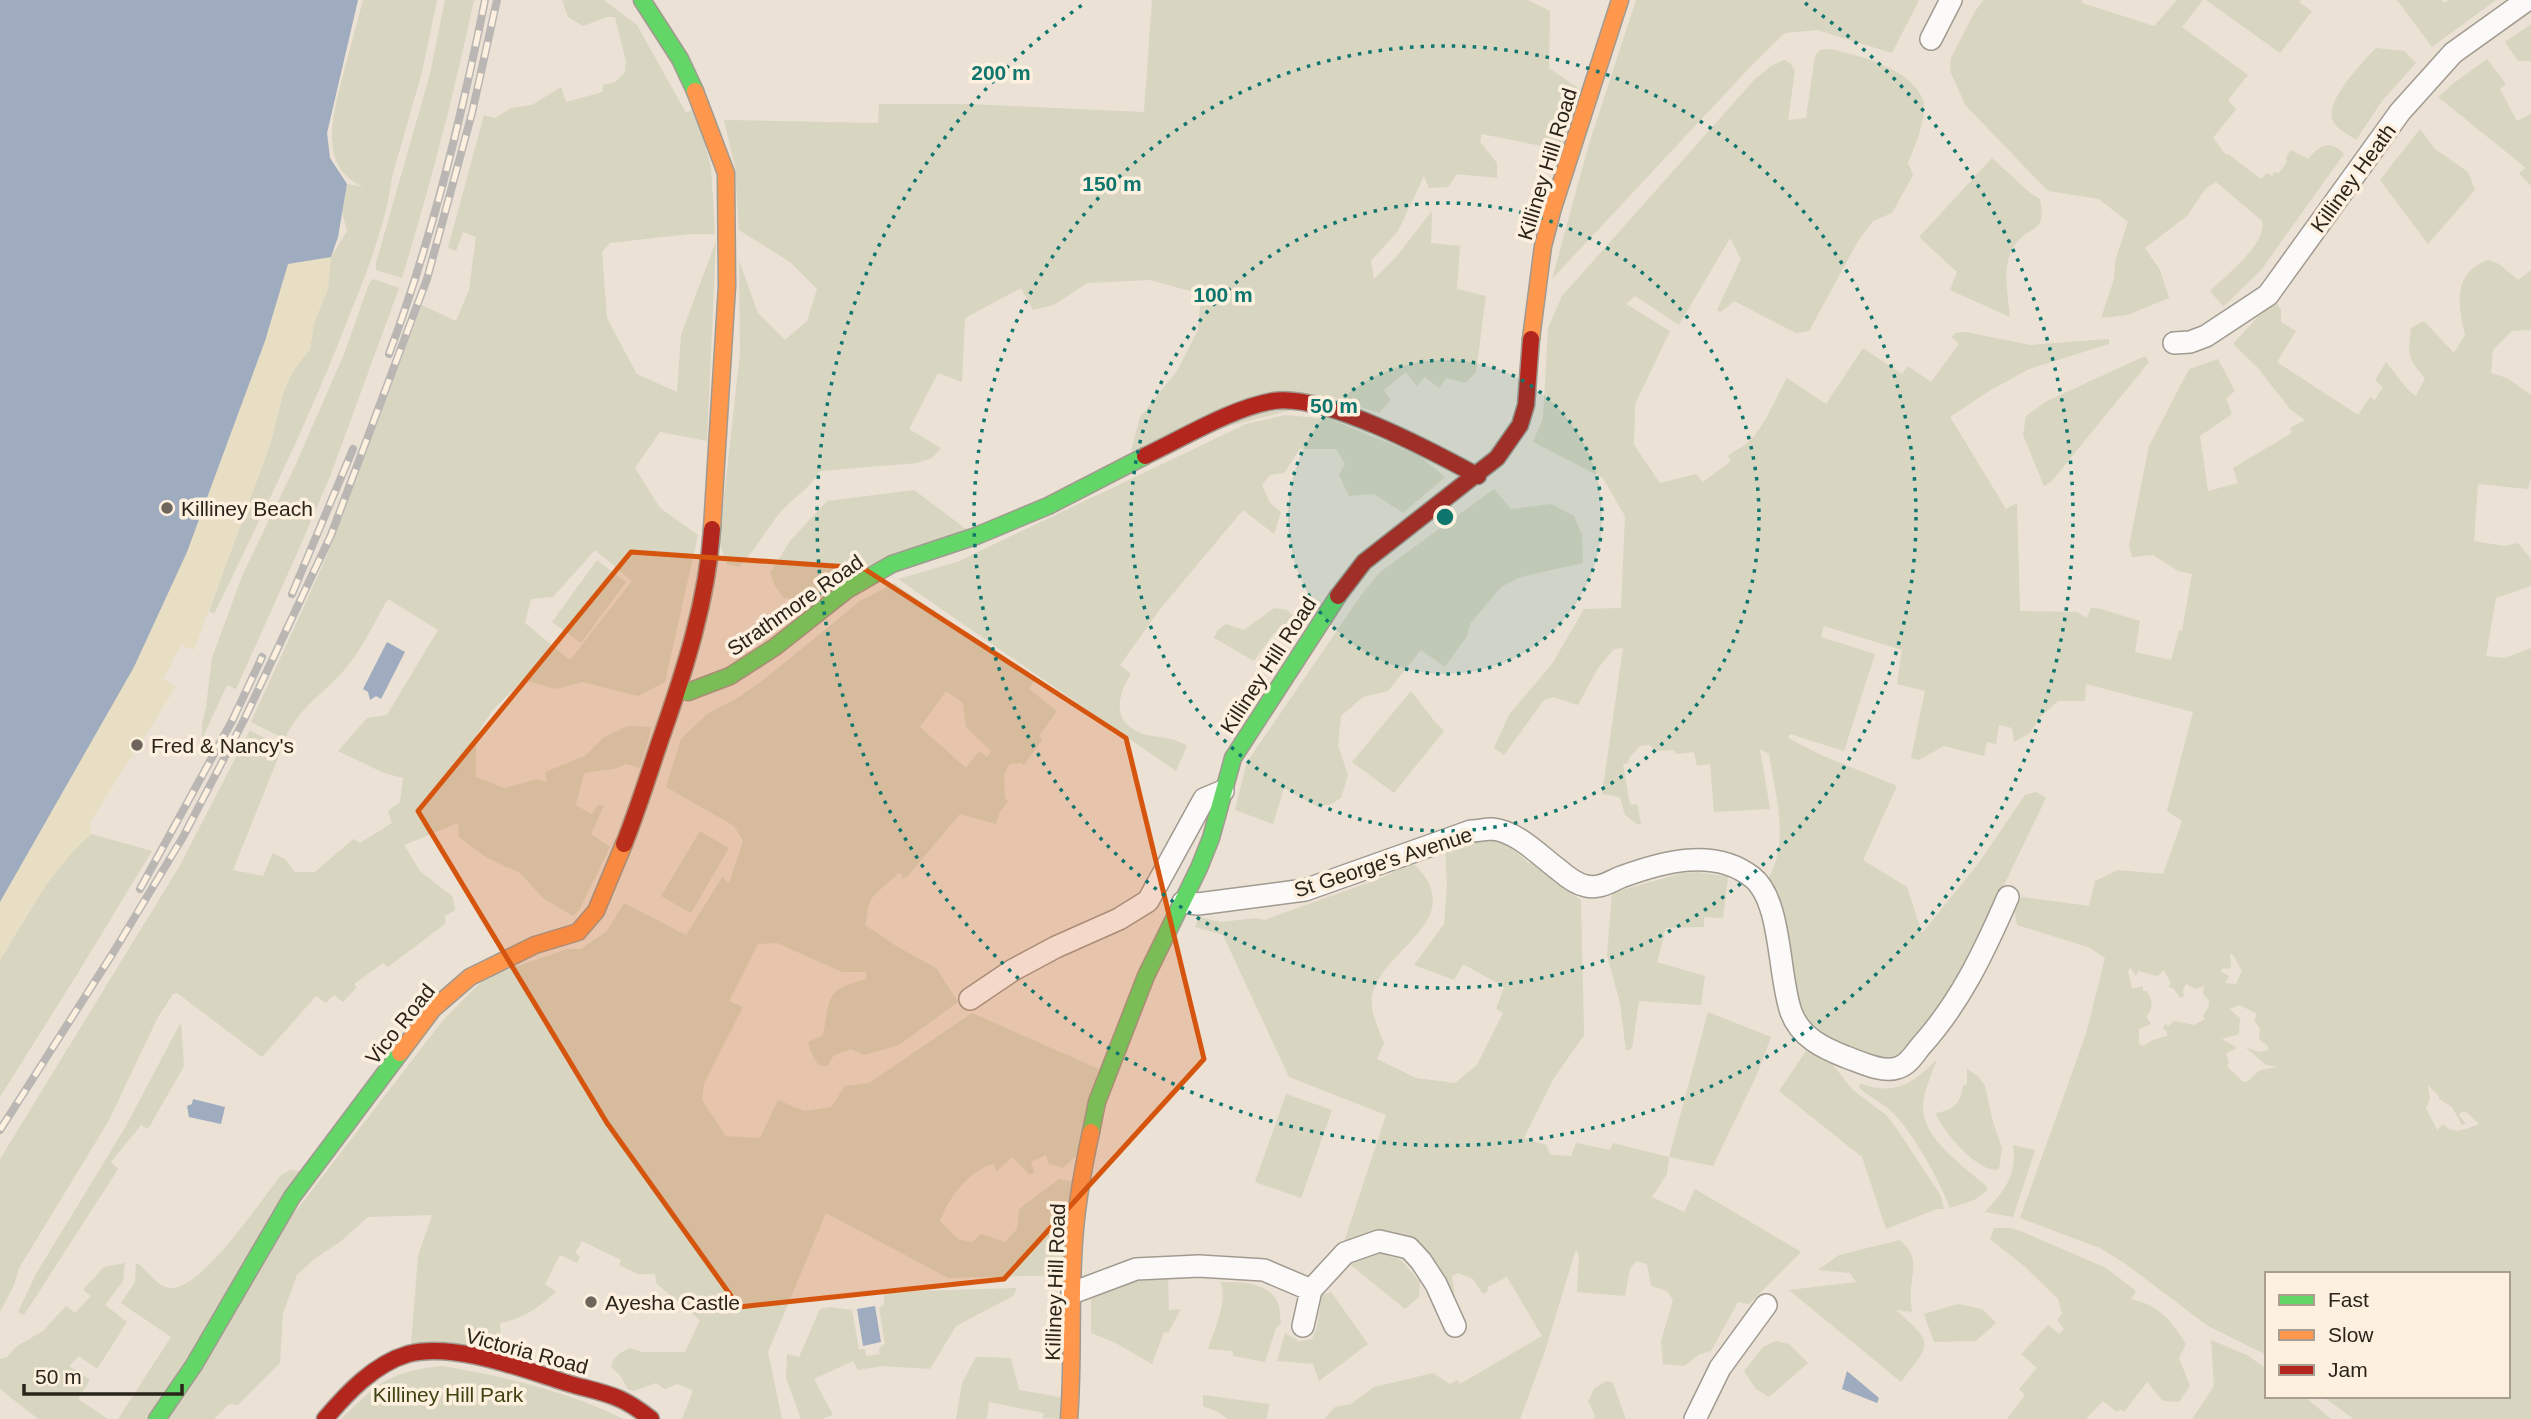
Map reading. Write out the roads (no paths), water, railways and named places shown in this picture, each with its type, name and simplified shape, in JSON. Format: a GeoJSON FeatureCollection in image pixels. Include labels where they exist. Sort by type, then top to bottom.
{"type":"FeatureCollection","features":[{"type":"Feature","properties":{"kind":"main road","name":"Strathmore Road"},"geometry":{"type":"LineString","coordinates":[[642,0],[680,58],[701,104],[726,173],[727,286],[710,554],[697,625],[678,689],[688,692],[730,676],[775,647],[847,590],[892,564],[976,536],[1048,506],[1127,464],[1247,408],[1276,401],[1303,401],[1424,446],[1478,475]]}},
{"type":"Feature","properties":{"kind":"main road","name":"Killiney Hill Road"},"geometry":{"type":"LineString","coordinates":[[1069,1419],[1073,1370],[1075,1227],[1099,1094],[1146,976],[1211,838],[1233,758],[1340,592],[1364,562],[1478,475],[1509,444],[1520,425],[1526,405],[1534,303],[1543,246],[1620,0]]}},
{"type":"Feature","properties":{"kind":"main road","name":"Vico Road"},"geometry":{"type":"LineString","coordinates":[[157,1419],[194,1366],[292,1197],[433,1009],[470,977],[535,945],[578,932],[596,911],[633,821],[678,689]]}},
{"type":"Feature","properties":{"kind":"main road","name":"Victoria Road"},"geometry":{"type":"LineString","coordinates":[[325,1419],[342,1396],[391,1361],[412,1353],[452,1353],[618,1398],[651,1419]]}},
{"type":"Feature","properties":{"kind":"street"},"geometry":{"type":"LineString","coordinates":[[1931,39],[1951,0]]}},
{"type":"Feature","properties":{"kind":"street","name":"Killiney Heath"},"geometry":{"type":"LineString","coordinates":[[2174,343],[2190,342],[2206,336],[2268,295],[2405,107],[2453,52],[2527,0]]}},
{"type":"Feature","properties":{"kind":"street"},"geometry":{"type":"LineString","coordinates":[[970,999],[1024,964],[1119,919],[1148,901],[1204,799],[1223,791]]}},
{"type":"Feature","properties":{"kind":"street","name":"St George's Avenue"},"geometry":{"type":"LineString","coordinates":[[1183,902],[1198,904],[1305,890],[1471,831],[1492,829],[1511,834],[1570,880],[1586,886],[1602,886],[1620,877],[1657,866],[1694,859],[1731,864],[1759,883],[1771,904],[1785,991],[1798,1026],[1808,1037],[1827,1049],[1870,1065],[1891,1069],[1904,1065],[1955,1005],[2008,897]]}},
{"type":"Feature","properties":{"kind":"street"},"geometry":{"type":"LineString","coordinates":[[1303,1326],[1311,1290],[1345,1253],[1378,1241],[1409,1248],[1421,1261],[1436,1284],[1455,1326]]}},
{"type":"Feature","properties":{"kind":"street"},"geometry":{"type":"LineString","coordinates":[[1072,1293],[1136,1269],[1199,1266],[1264,1270],[1311,1290]]}},
{"type":"Feature","properties":{"kind":"street"},"geometry":{"type":"LineString","coordinates":[[1695,1419],[1720,1368],[1766,1305]]}},
{"type":"Feature","properties":{"kind":"water"},"geometry":{"type":"Polygon","coordinates":[[[0,0],[358,0],[327,133],[330,158],[347,184],[338,237],[331,257],[288,264],[265,341],[187,552],[134,667],[0,902],[0,0]]]}},
{"type":"Feature","properties":{"kind":"water"},"geometry":{"type":"Polygon","coordinates":[[[387,642],[405,652],[381,699],[376,696],[370,700],[368,692],[363,689],[387,642]]]}},
{"type":"Feature","properties":{"kind":"water"},"geometry":{"type":"Polygon","coordinates":[[[193,1099],[225,1107],[221,1124],[189,1117],[187,1106],[192,1104],[193,1099]]]}},
{"type":"Feature","properties":{"kind":"water"},"geometry":{"type":"Polygon","coordinates":[[[875,1306],[881,1342],[863,1346],[857,1309],[875,1306]]]}},
{"type":"Feature","properties":{"kind":"water"},"geometry":{"type":"Polygon","coordinates":[[[1847,1371],[1879,1398],[1877,1403],[1842,1389],[1847,1371]]]}},
{"type":"Feature","properties":{"kind":"railway"},"geometry":{"type":"LineString","coordinates":[[389,354],[419,267],[444,179],[485,0]]}},
{"type":"Feature","properties":{"kind":"railway"},"geometry":{"type":"LineString","coordinates":[[0,1130],[183,837],[244,720],[331,535],[427,279],[472,113],[497,0]]}},
{"type":"Feature","properties":{"kind":"railway"},"geometry":{"type":"LineString","coordinates":[[292,594],[353,449]]}},
{"type":"Feature","properties":{"kind":"railway"},"geometry":{"type":"LineString","coordinates":[[140,889],[232,721],[262,657]]}},
{"type":"Feature","properties":{"kind":"place","name":"Killiney Beach"},"geometry":{"type":"Point","coordinates":[167,508]}},
{"type":"Feature","properties":{"kind":"place","name":"Fred & Nancy's"},"geometry":{"type":"Point","coordinates":[137,745]}},
{"type":"Feature","properties":{"kind":"place","name":"Ayesha Castle"},"geometry":{"type":"Point","coordinates":[591,1302]}},
{"type":"Feature","properties":{"kind":"park label","name":"Killiney Hill Park"},"geometry":{"type":"Point","coordinates":[448,1394]}}]}
